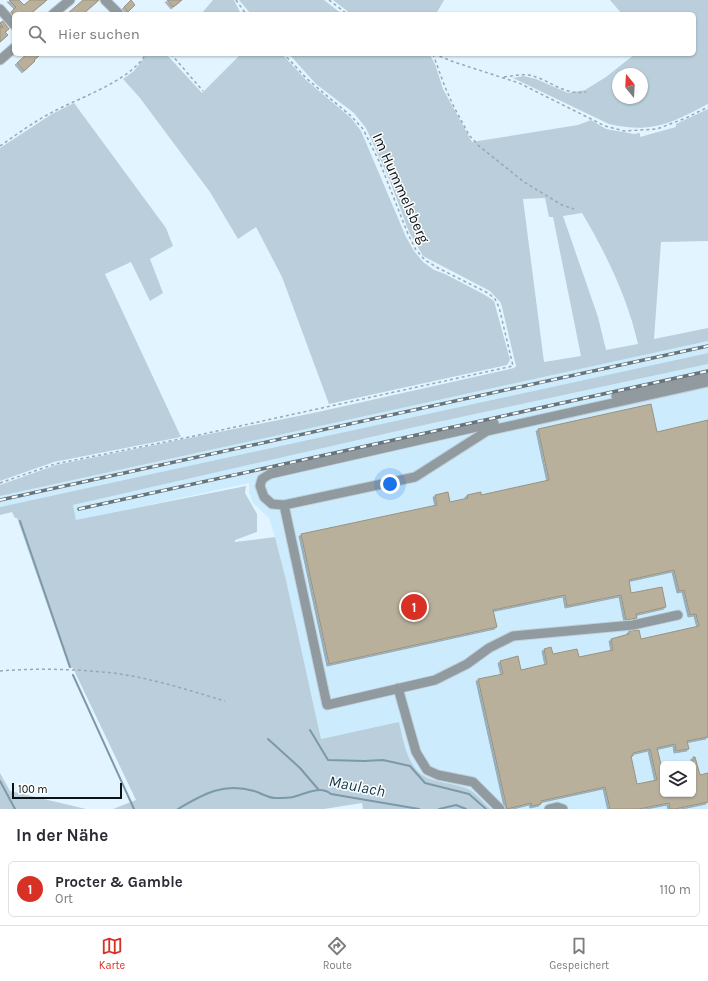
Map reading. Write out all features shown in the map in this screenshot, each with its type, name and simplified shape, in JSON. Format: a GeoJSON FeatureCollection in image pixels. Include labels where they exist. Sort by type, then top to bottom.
{"type":"FeatureCollection","features":[{"type":"Feature","properties":{"kind":"street"},"geometry":{"type":"LineString","coordinates":[[55,12],[70,0]]}},
{"type":"Feature","properties":{"kind":"street"},"geometry":{"type":"LineString","coordinates":[[105,0],[117,12]]}},
{"type":"Feature","properties":{"kind":"street"},"geometry":{"type":"LineString","coordinates":[[0,9],[12,23]]}},
{"type":"Feature","properties":{"kind":"street"},"geometry":{"type":"LineString","coordinates":[[0,60],[12,50]]}},
{"type":"Feature","properties":{"kind":"street"},"geometry":{"type":"LineString","coordinates":[[708,375],[270,474],[262,479],[260,486],[264,498],[272,504],[284,505],[415,477],[487,431],[708,382]]}},
{"type":"Feature","properties":{"kind":"street"},"geometry":{"type":"LineString","coordinates":[[284,505],[327,705],[435,680],[467,664],[489,648],[513,636],[633,625],[678,615]]}},
{"type":"Feature","properties":{"kind":"street"},"geometry":{"type":"LineString","coordinates":[[398,688],[416,752],[427,770],[438,776],[473,782],[500,809]]}},
{"type":"Feature","properties":{"kind":"street"},"geometry":{"type":"LineString","coordinates":[[549,809],[558,807],[563,809]]}},
{"type":"Feature","properties":{"kind":"path"},"geometry":{"type":"LineString","coordinates":[[236,0],[245,12]]}},
{"type":"Feature","properties":{"kind":"path"},"geometry":{"type":"LineString","coordinates":[[329,0],[344,12]]}},
{"type":"Feature","properties":{"kind":"path"},"geometry":{"type":"LineString","coordinates":[[0,146],[49,114],[126,75],[144,56]]}},
{"type":"Feature","properties":{"kind":"path"},"geometry":{"type":"LineString","coordinates":[[173,56],[204,91]]}},
{"type":"Feature","properties":{"kind":"path","name":"Im Hummelsberg"},"geometry":{"type":"LineString","coordinates":[[0,483],[55,464],[185,438],[513,366],[499,307],[495,299],[488,293],[425,260],[416,250],[408,234],[380,163],[363,129],[351,116],[308,79],[286,56]]}},
{"type":"Feature","properties":{"kind":"path"},"geometry":{"type":"LineString","coordinates":[[435,56],[445,87],[454,107],[469,135],[479,146],[524,182],[562,205],[574,209]]}},
{"type":"Feature","properties":{"kind":"path"},"geometry":{"type":"LineString","coordinates":[[439,56],[525,86],[605,126],[624,131],[657,129],[686,118],[708,107]]}},
{"type":"Feature","properties":{"kind":"path"},"geometry":{"type":"LineString","coordinates":[[502,77],[523,75],[530,76],[568,92],[586,92]]}},
{"type":"Feature","properties":{"kind":"path"},"geometry":{"type":"LineString","coordinates":[[0,671],[26,669],[114,673],[170,685],[225,700]]}},
{"type":"Feature","properties":{"kind":"shaded area"},"geometry":{"type":"Polygon","coordinates":[[[213,0],[234,0],[240,12],[203,12],[213,0]]]}},
{"type":"Feature","properties":{"kind":"shaded area"},"geometry":{"type":"Polygon","coordinates":[[[239,0],[324,0],[339,12],[249,12],[239,0]]]}},
{"type":"Feature","properties":{"kind":"shaded area"},"geometry":{"type":"Polygon","coordinates":[[[333,0],[444,0],[437,12],[348,12],[333,0]]]}},
{"type":"Feature","properties":{"kind":"shaded area"},"geometry":{"type":"Polygon","coordinates":[[[610,0],[708,0],[708,104],[683,117],[661,125],[637,128],[624,127],[609,124],[513,78],[523,76],[536,79],[568,93],[585,90],[612,72],[612,104],[648,104],[648,68],[617,68],[632,56],[696,56],[696,12],[620,12],[610,0]]]}},
{"type":"Feature","properties":{"kind":"shaded area"},"geometry":{"type":"Polygon","coordinates":[[[145,56],[168,56],[202,93],[239,56],[284,56],[306,80],[351,118],[361,131],[406,237],[414,251],[423,262],[434,270],[445,274],[494,301],[510,360],[507,365],[329,404],[282,277],[256,227],[238,239],[210,192],[140,98],[123,79],[134,71],[145,56]]]}},
{"type":"Feature","properties":{"kind":"shaded area"},"geometry":{"type":"Polygon","coordinates":[[[291,56],[431,56],[435,64],[443,89],[472,142],[578,125],[591,120],[606,129],[634,134],[640,133],[640,137],[676,127],[676,124],[708,109],[708,241],[661,242],[654,339],[708,328],[708,341],[0,496],[0,485],[56,465],[318,412],[514,368],[516,366],[501,303],[490,291],[423,256],[409,232],[390,181],[366,128],[354,113],[316,84],[291,56]],[[545,198],[523,199],[544,362],[581,356],[553,217],[549,217],[545,198]],[[582,213],[563,216],[598,317],[606,350],[638,344],[634,327],[622,293],[608,260],[582,213]]]}},
{"type":"Feature","properties":{"kind":"shaded area"},"geometry":{"type":"Polygon","coordinates":[[[74,103],[166,228],[173,246],[150,259],[163,293],[150,301],[131,262],[105,274],[181,437],[54,462],[0,481],[0,148],[52,114],[74,103]]]}},
{"type":"Feature","properties":{"kind":"shaded area"},"geometry":{"type":"Polygon","coordinates":[[[708,341],[708,353],[0,507],[0,496],[708,341]]]}},
{"type":"Feature","properties":{"kind":"shaded area"},"geometry":{"type":"Polygon","coordinates":[[[708,353],[708,364],[415,427],[73,505],[76,520],[246,486],[245,493],[257,514],[257,532],[235,540],[235,542],[275,537],[321,739],[399,722],[409,759],[420,773],[427,778],[470,790],[491,809],[363,809],[362,803],[324,809],[113,809],[136,800],[73,668],[69,668],[17,518],[15,518],[12,512],[0,515],[0,507],[708,353]]]}},
{"type":"Feature","properties":{"kind":"shaded area"},"geometry":{"type":"Polygon","coordinates":[[[708,364],[708,809],[491,809],[460,786],[432,780],[424,776],[413,766],[407,755],[399,723],[321,739],[275,537],[269,518],[253,503],[249,493],[249,483],[76,521],[72,505],[415,427],[708,364]]]}},
{"type":"Feature","properties":{"kind":"shaded area"},"geometry":{"type":"Polygon","coordinates":[[[0,773],[10,791],[86,809],[0,809],[0,773]]]}},
{"type":"Feature","properties":{"kind":"building"},"geometry":{"type":"Polygon","coordinates":[[[9,0],[19,0],[24,5],[30,0],[47,0],[32,12],[12,12],[12,13],[11,12],[16,7],[9,0]]]}},
{"type":"Feature","properties":{"kind":"building"},"geometry":{"type":"Polygon","coordinates":[[[83,0],[99,0],[85,12],[69,12],[83,0]]]}},
{"type":"Feature","properties":{"kind":"building"},"geometry":{"type":"Polygon","coordinates":[[[131,0],[135,5],[128,12],[124,7],[131,0]]]}},
{"type":"Feature","properties":{"kind":"building"},"geometry":{"type":"Polygon","coordinates":[[[167,0],[182,0],[173,7],[167,0]]]}},
{"type":"Feature","properties":{"kind":"building"},"geometry":{"type":"Polygon","coordinates":[[[3,21],[9,29],[5,32],[8,35],[0,42],[0,25],[2,28],[3,27],[0,23],[3,21]]]}},
{"type":"Feature","properties":{"kind":"building"},"geometry":{"type":"Polygon","coordinates":[[[25,56],[39,56],[24,71],[17,63],[25,56]]]}},
{"type":"Feature","properties":{"kind":"building"},"geometry":{"type":"Polygon","coordinates":[[[651,404],[657,432],[708,420],[708,737],[687,741],[689,749],[676,751],[675,744],[657,748],[660,761],[660,797],[696,797],[696,761],[693,761],[693,757],[695,757],[700,775],[708,773],[708,802],[675,809],[670,809],[669,803],[639,809],[610,809],[605,787],[541,801],[541,804],[532,806],[531,803],[507,809],[478,679],[503,674],[500,661],[518,656],[521,670],[547,664],[544,649],[551,647],[553,654],[577,649],[579,657],[613,650],[611,639],[629,634],[629,631],[639,630],[641,639],[699,626],[696,614],[690,615],[684,590],[679,591],[674,570],[629,580],[631,593],[662,587],[666,607],[636,614],[637,618],[626,620],[621,595],[567,606],[565,595],[493,610],[497,627],[329,664],[301,534],[437,505],[435,495],[448,492],[450,502],[468,498],[467,495],[481,492],[481,495],[549,480],[538,429],[651,404]],[[650,749],[633,753],[633,756],[631,756],[637,784],[657,780],[650,749]]]}},
{"type":"Feature","properties":{"kind":"waterway"},"geometry":{"type":"LineString","coordinates":[[20,521],[70,667]]}},
{"type":"Feature","properties":{"kind":"waterway"},"geometry":{"type":"LineString","coordinates":[[73,675],[134,809]]}},
{"type":"Feature","properties":{"kind":"waterway"},"geometry":{"type":"LineString","coordinates":[[310,730],[328,760],[383,760],[410,766],[425,783],[469,794],[486,809]]}},
{"type":"Feature","properties":{"kind":"waterway"},"geometry":{"type":"LineString","coordinates":[[268,739],[300,768],[318,789]]}},
{"type":"Feature","properties":{"kind":"waterway"},"geometry":{"type":"LineString","coordinates":[[0,781],[15,809]]}},
{"type":"Feature","properties":{"kind":"waterway","name":"Maulach"},"geometry":{"type":"LineString","coordinates":[[178,809],[205,794],[233,788],[254,791],[274,798],[291,797],[312,791],[322,790],[331,794],[419,809]]}},
{"type":"Feature","properties":{"kind":"waterway","name":"Maulach"},"geometry":{"type":"LineString","coordinates":[[439,809],[456,805],[466,809]]}},
{"type":"Feature","properties":{"kind":"railway"},"geometry":{"type":"LineString","coordinates":[[0,500],[708,346]]}},
{"type":"Feature","properties":{"kind":"railway"},"geometry":{"type":"LineString","coordinates":[[79,509],[708,371]]}},
{"type":"Feature","properties":{"kind":"place","name":"Procter & Gamble"},"geometry":{"type":"Point","coordinates":[414,607]}}]}
